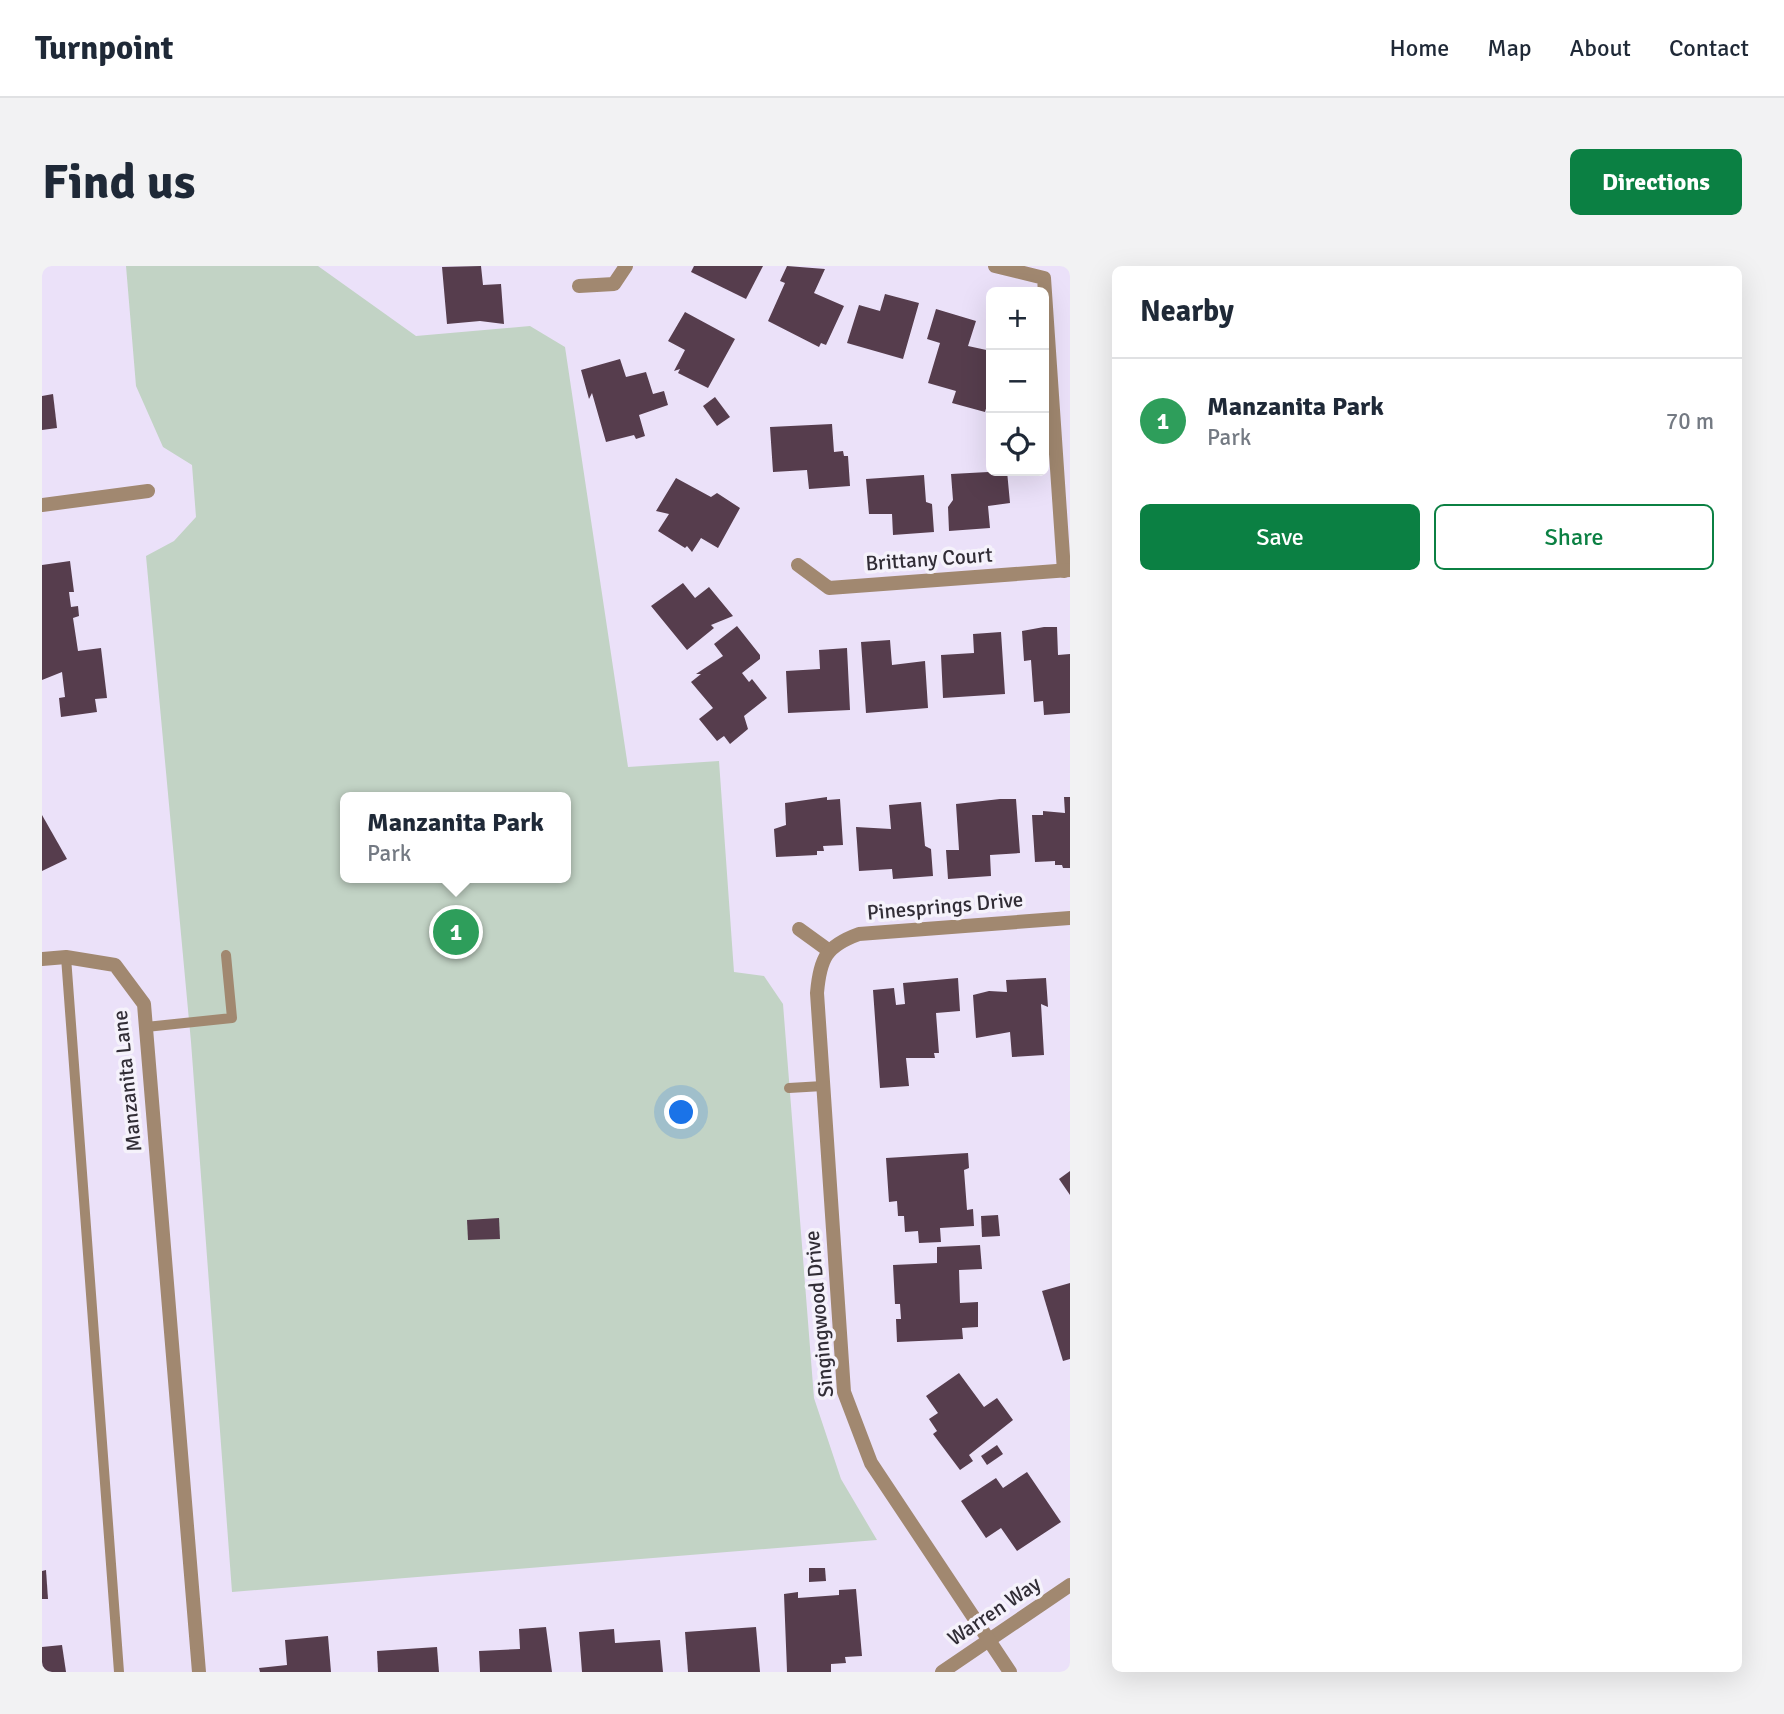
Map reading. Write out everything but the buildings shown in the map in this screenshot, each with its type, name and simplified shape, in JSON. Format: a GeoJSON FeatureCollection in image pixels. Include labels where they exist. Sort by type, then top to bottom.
{"type":"FeatureCollection","features":[{"type":"Feature","properties":{"kind":"street"},"geometry":{"type":"LineString","coordinates":[[579,286],[614,284],[626,266]]}},
{"type":"Feature","properties":{"kind":"street"},"geometry":{"type":"LineString","coordinates":[[995,266],[1044,278],[1067,571]]}},
{"type":"Feature","properties":{"kind":"street"},"geometry":{"type":"LineString","coordinates":[[42,505],[148,491]]}},
{"type":"Feature","properties":{"kind":"street","name":"Brittany Court"},"geometry":{"type":"LineString","coordinates":[[798,565],[829,588],[1067,571]]}},
{"type":"Feature","properties":{"kind":"street","name":"Pinesprings Drive"},"geometry":{"type":"LineString","coordinates":[[828,950],[846,939],[874,931],[1070,918]]}},
{"type":"Feature","properties":{"kind":"street"},"geometry":{"type":"LineString","coordinates":[[799,929],[828,950]]}},
{"type":"Feature","properties":{"kind":"street","name":"Singingwood Drive"},"geometry":{"type":"LineString","coordinates":[[828,950],[819,973],[817,993],[844,1392],[871,1463],[1010,1672]]}},
{"type":"Feature","properties":{"kind":"street","name":"Manzanita Lane"},"geometry":{"type":"LineString","coordinates":[[42,959],[66,957],[115,965],[144,1004],[199,1672]]}},
{"type":"Feature","properties":{"kind":"street","name":"Warren Way"},"geometry":{"type":"LineString","coordinates":[[942,1672],[1070,1585]]}},
{"type":"Feature","properties":{"kind":"lane"},"geometry":{"type":"LineString","coordinates":[[146,1027],[232,1018],[226,955]]}},
{"type":"Feature","properties":{"kind":"lane"},"geometry":{"type":"LineString","coordinates":[[66,957],[119,1672]]}},
{"type":"Feature","properties":{"kind":"lane"},"geometry":{"type":"LineString","coordinates":[[789,1088],[823,1086]]}},
{"type":"Feature","properties":{"kind":"green space"},"geometry":{"type":"Polygon","coordinates":[[[126,266],[318,266],[416,336],[530,326],[565,347],[628,767],[719,761],[734,972],[764,976],[783,1004],[814,1398],[841,1479],[877,1540],[232,1592],[191,1042],[146,556],[174,541],[196,517],[192,465],[163,447],[136,386],[126,266]]]}},
{"type":"Feature","properties":{"kind":"place","name":"Manzanita Park"},"geometry":{"type":"Point","coordinates":[456,932]}}]}
